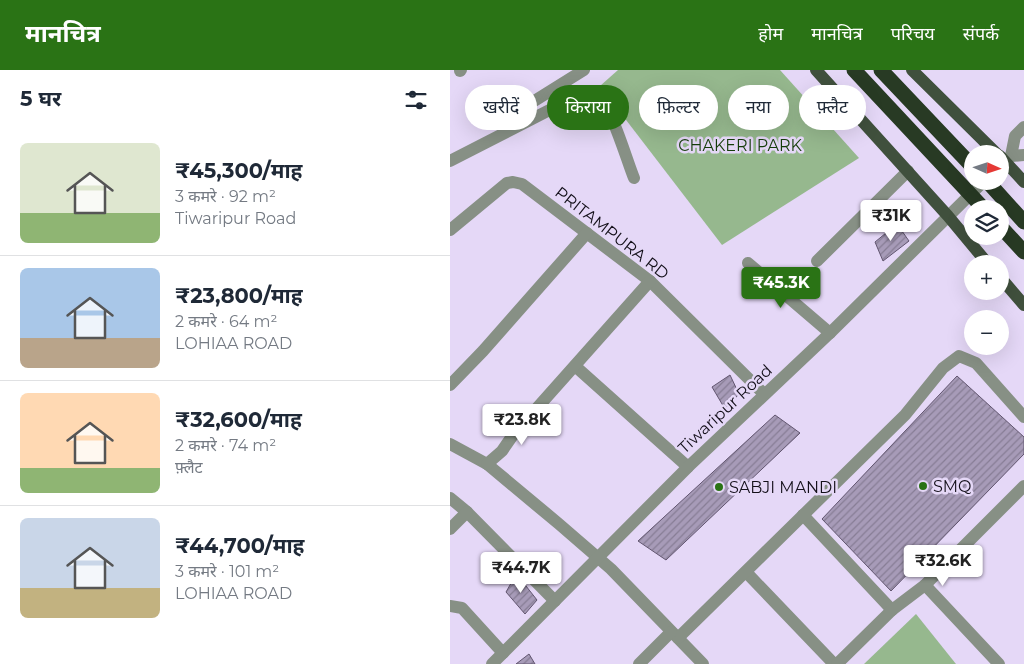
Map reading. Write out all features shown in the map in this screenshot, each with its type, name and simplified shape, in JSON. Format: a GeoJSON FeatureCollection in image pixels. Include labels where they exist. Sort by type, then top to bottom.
{"type":"FeatureCollection","features":[{"type":"Feature","properties":{"kind":"highway"},"geometry":{"type":"LineString","coordinates":[[854,70],[976,200]]}},
{"type":"Feature","properties":{"kind":"highway"},"geometry":{"type":"LineString","coordinates":[[881,70],[964,158]]}},
{"type":"Feature","properties":{"kind":"highway"},"geometry":{"type":"LineString","coordinates":[[994,190],[1024,222]]}},
{"type":"Feature","properties":{"kind":"highway"},"geometry":{"type":"LineString","coordinates":[[1009,236],[1024,252]]}},
{"type":"Feature","properties":{"kind":"main road"},"geometry":{"type":"LineString","coordinates":[[816,70],[908,171],[980,255]]}},
{"type":"Feature","properties":{"kind":"main road"},"geometry":{"type":"LineString","coordinates":[[912,70],[989,145]]}},
{"type":"Feature","properties":{"kind":"main road"},"geometry":{"type":"LineString","coordinates":[[1009,166],[1024,182]]}},
{"type":"Feature","properties":{"kind":"main road"},"geometry":{"type":"LineString","coordinates":[[1009,288],[1024,305]]}},
{"type":"Feature","properties":{"kind":"street"},"geometry":{"type":"LineString","coordinates":[[537,99],[584,70]]}},
{"type":"Feature","properties":{"kind":"street"},"geometry":{"type":"LineString","coordinates":[[450,161],[571,99],[588,97],[603,103],[610,113],[634,178]]}},
{"type":"Feature","properties":{"kind":"street"},"geometry":{"type":"LineString","coordinates":[[1009,148],[1015,136],[1024,127]]}},
{"type":"Feature","properties":{"kind":"street"},"geometry":{"type":"LineString","coordinates":[[1009,158],[1024,154]]}},
{"type":"Feature","properties":{"kind":"street"},"geometry":{"type":"LineString","coordinates":[[817,261],[908,171]]}},
{"type":"Feature","properties":{"kind":"street","name":"PRITAMPURA RD"},"geometry":{"type":"LineString","coordinates":[[450,230],[507,183],[522,184],[650,281],[764,394]]}},
{"type":"Feature","properties":{"kind":"street","name":"Tiwaripur Road"},"geometry":{"type":"LineString","coordinates":[[492,664],[688,467],[830,333],[975,190]]}},
{"type":"Feature","properties":{"kind":"street"},"geometry":{"type":"LineString","coordinates":[[450,385],[483,352],[587,233]]}},
{"type":"Feature","properties":{"kind":"street"},"geometry":{"type":"LineString","coordinates":[[748,263],[830,333]]}},
{"type":"Feature","properties":{"kind":"street"},"geometry":{"type":"LineString","coordinates":[[487,464],[502,451],[513,435],[650,281]]}},
{"type":"Feature","properties":{"kind":"street"},"geometry":{"type":"LineString","coordinates":[[639,664],[746,572],[905,415],[943,368],[959,356],[976,364],[1024,417]]}},
{"type":"Feature","properties":{"kind":"street"},"geometry":{"type":"LineString","coordinates":[[575,366],[688,467]]}},
{"type":"Feature","properties":{"kind":"street"},"geometry":{"type":"LineString","coordinates":[[450,444],[487,464],[505,477],[598,558],[703,664]]}},
{"type":"Feature","properties":{"kind":"street"},"geometry":{"type":"LineString","coordinates":[[746,572],[836,664],[892,610],[925,585],[1024,486]]}},
{"type":"Feature","properties":{"kind":"street"},"geometry":{"type":"LineString","coordinates":[[450,498],[467,512],[555,601]]}},
{"type":"Feature","properties":{"kind":"street"},"geometry":{"type":"LineString","coordinates":[[450,529],[467,512]]}},
{"type":"Feature","properties":{"kind":"street"},"geometry":{"type":"LineString","coordinates":[[803,515],[892,610]]}},
{"type":"Feature","properties":{"kind":"street"},"geometry":{"type":"LineString","coordinates":[[925,585],[999,664]]}},
{"type":"Feature","properties":{"kind":"street"},"geometry":{"type":"LineString","coordinates":[[450,606],[462,608],[503,653]]}},
{"type":"Feature","properties":{"kind":"green space","name":"CHAKERI PARK"},"geometry":{"type":"Polygon","coordinates":[[[618,70],[780,70],[799,91],[799,130],[834,130],[859,158],[722,245],[629,124],[629,85],[601,85],[618,70]]]}},
{"type":"Feature","properties":{"kind":"green space"},"geometry":{"type":"Polygon","coordinates":[[[916,614],[956,664],[864,664],[916,614]]]}},
{"type":"Feature","properties":{"kind":"building"},"geometry":{"type":"Polygon","coordinates":[[[897,224],[909,241],[883,261],[875,242],[897,224]]]}},
{"type":"Feature","properties":{"kind":"building"},"geometry":{"type":"Polygon","coordinates":[[[730,375],[739,394],[725,409],[712,387],[730,375]]]}},
{"type":"Feature","properties":{"kind":"building","name":"SMQ"},"geometry":{"type":"Polygon","coordinates":[[[957,376],[1024,437],[1024,454],[891,591],[822,519],[957,376]]]}},
{"type":"Feature","properties":{"kind":"building","name":"SABJI MANDI"},"geometry":{"type":"Polygon","coordinates":[[[775,415],[800,433],[666,560],[638,541],[775,415]]]}},
{"type":"Feature","properties":{"kind":"building"},"geometry":{"type":"Polygon","coordinates":[[[518,571],[526,586],[537,600],[525,614],[506,592],[518,571]]]}},
{"type":"Feature","properties":{"kind":"building"},"geometry":{"type":"Polygon","coordinates":[[[529,654],[535,664],[516,664],[529,654]]]}},
{"type":"Feature","properties":{"kind":"place","name":"SMQ"},"geometry":{"type":"Point","coordinates":[923,486]}},
{"type":"Feature","properties":{"kind":"place","name":"SABJI MANDI"},"geometry":{"type":"Point","coordinates":[719,487]}}]}
